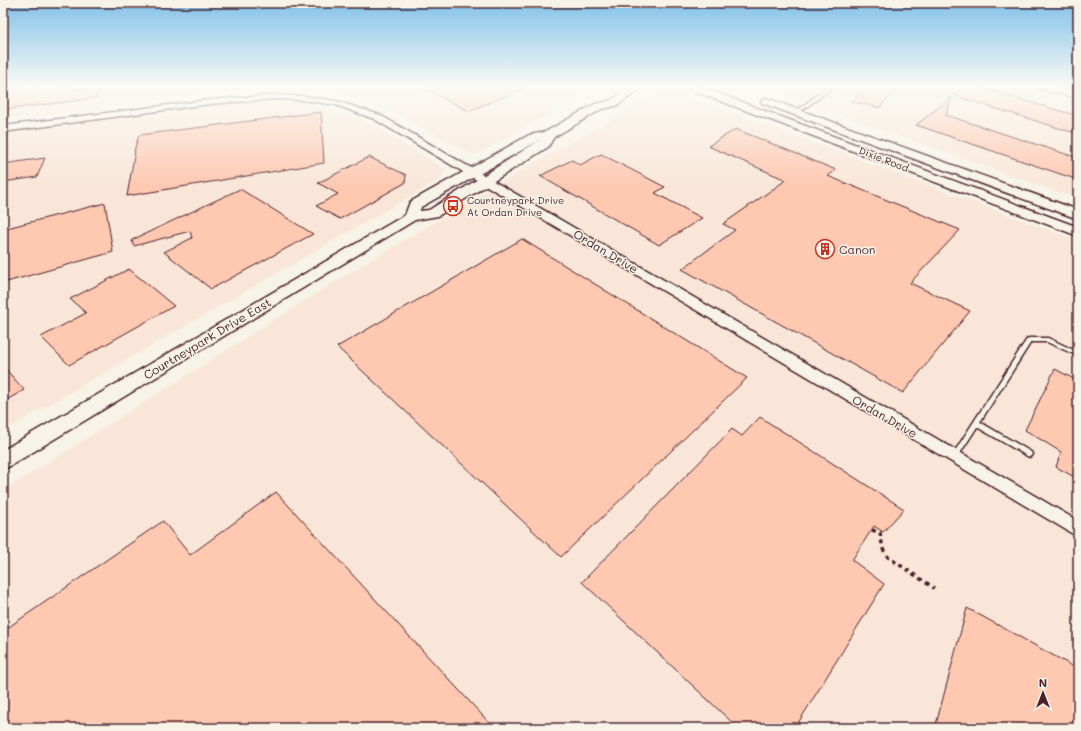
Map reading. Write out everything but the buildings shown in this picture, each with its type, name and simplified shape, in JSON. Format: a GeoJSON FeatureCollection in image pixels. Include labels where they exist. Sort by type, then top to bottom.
{"type":"FeatureCollection","features":[{"type":"Feature","properties":{"kind":"main road","name":"Courtneypark Drive East"},"geometry":{"type":"LineString","coordinates":[[411,217],[414,205],[533,138],[550,135],[575,120]]}},
{"type":"Feature","properties":{"kind":"main road","name":"Dixie Road"},"geometry":{"type":"LineString","coordinates":[[781,120],[1078,232]]}},
{"type":"Feature","properties":{"kind":"main road","name":"Dixie Road"},"geometry":{"type":"LineString","coordinates":[[819,120],[1078,215]]}},
{"type":"Feature","properties":{"kind":"main road","name":"Courtneypark Drive East"},"geometry":{"type":"LineString","coordinates":[[3,460],[411,217],[433,213],[544,144],[550,135]]}},
{"type":"Feature","properties":{"kind":"street","name":"Ordan Drive"},"geometry":{"type":"LineString","coordinates":[[3,129],[70,120]]}},
{"type":"Feature","properties":{"kind":"street","name":"Ordan Drive"},"geometry":{"type":"LineString","coordinates":[[382,120],[472,171],[1078,530]]}},
{"type":"Feature","properties":{"kind":"lane"},"geometry":{"type":"LineString","coordinates":[[955,456],[1029,340],[1048,340],[1078,354]]}},
{"type":"Feature","properties":{"kind":"lane"},"geometry":{"type":"LineString","coordinates":[[976,423],[1029,454]]}},
{"type":"Feature","properties":{"kind":"path"},"geometry":{"type":"LineString","coordinates":[[872,530],[880,533],[883,549],[888,557],[934,588]]}},
{"type":"Feature","properties":{"kind":"shaded area"},"geometry":{"type":"Polygon","coordinates":[[[103,120],[364,120],[445,169],[442,178],[3,431],[3,134],[103,120]]]}},
{"type":"Feature","properties":{"kind":"shaded area"},"geometry":{"type":"Polygon","coordinates":[[[409,120],[537,120],[478,154],[472,154],[409,120]]]}},
{"type":"Feature","properties":{"kind":"shaded area"},"geometry":{"type":"Polygon","coordinates":[[[610,120],[753,120],[1078,241],[1078,728],[3,728],[3,491],[338,280],[519,172],[610,120]]]}},
{"type":"Feature","properties":{"kind":"shaded area"},"geometry":{"type":"Polygon","coordinates":[[[855,120],[1078,120],[1078,199],[855,120]]]}},
{"type":"Feature","properties":{"kind":"place","name":"Courtneypark Drive At Ordan Drive"},"geometry":{"type":"Point","coordinates":[453,206]}},
{"type":"Feature","properties":{"kind":"place","name":"Canon"},"geometry":{"type":"Point","coordinates":[825,249]}}]}
